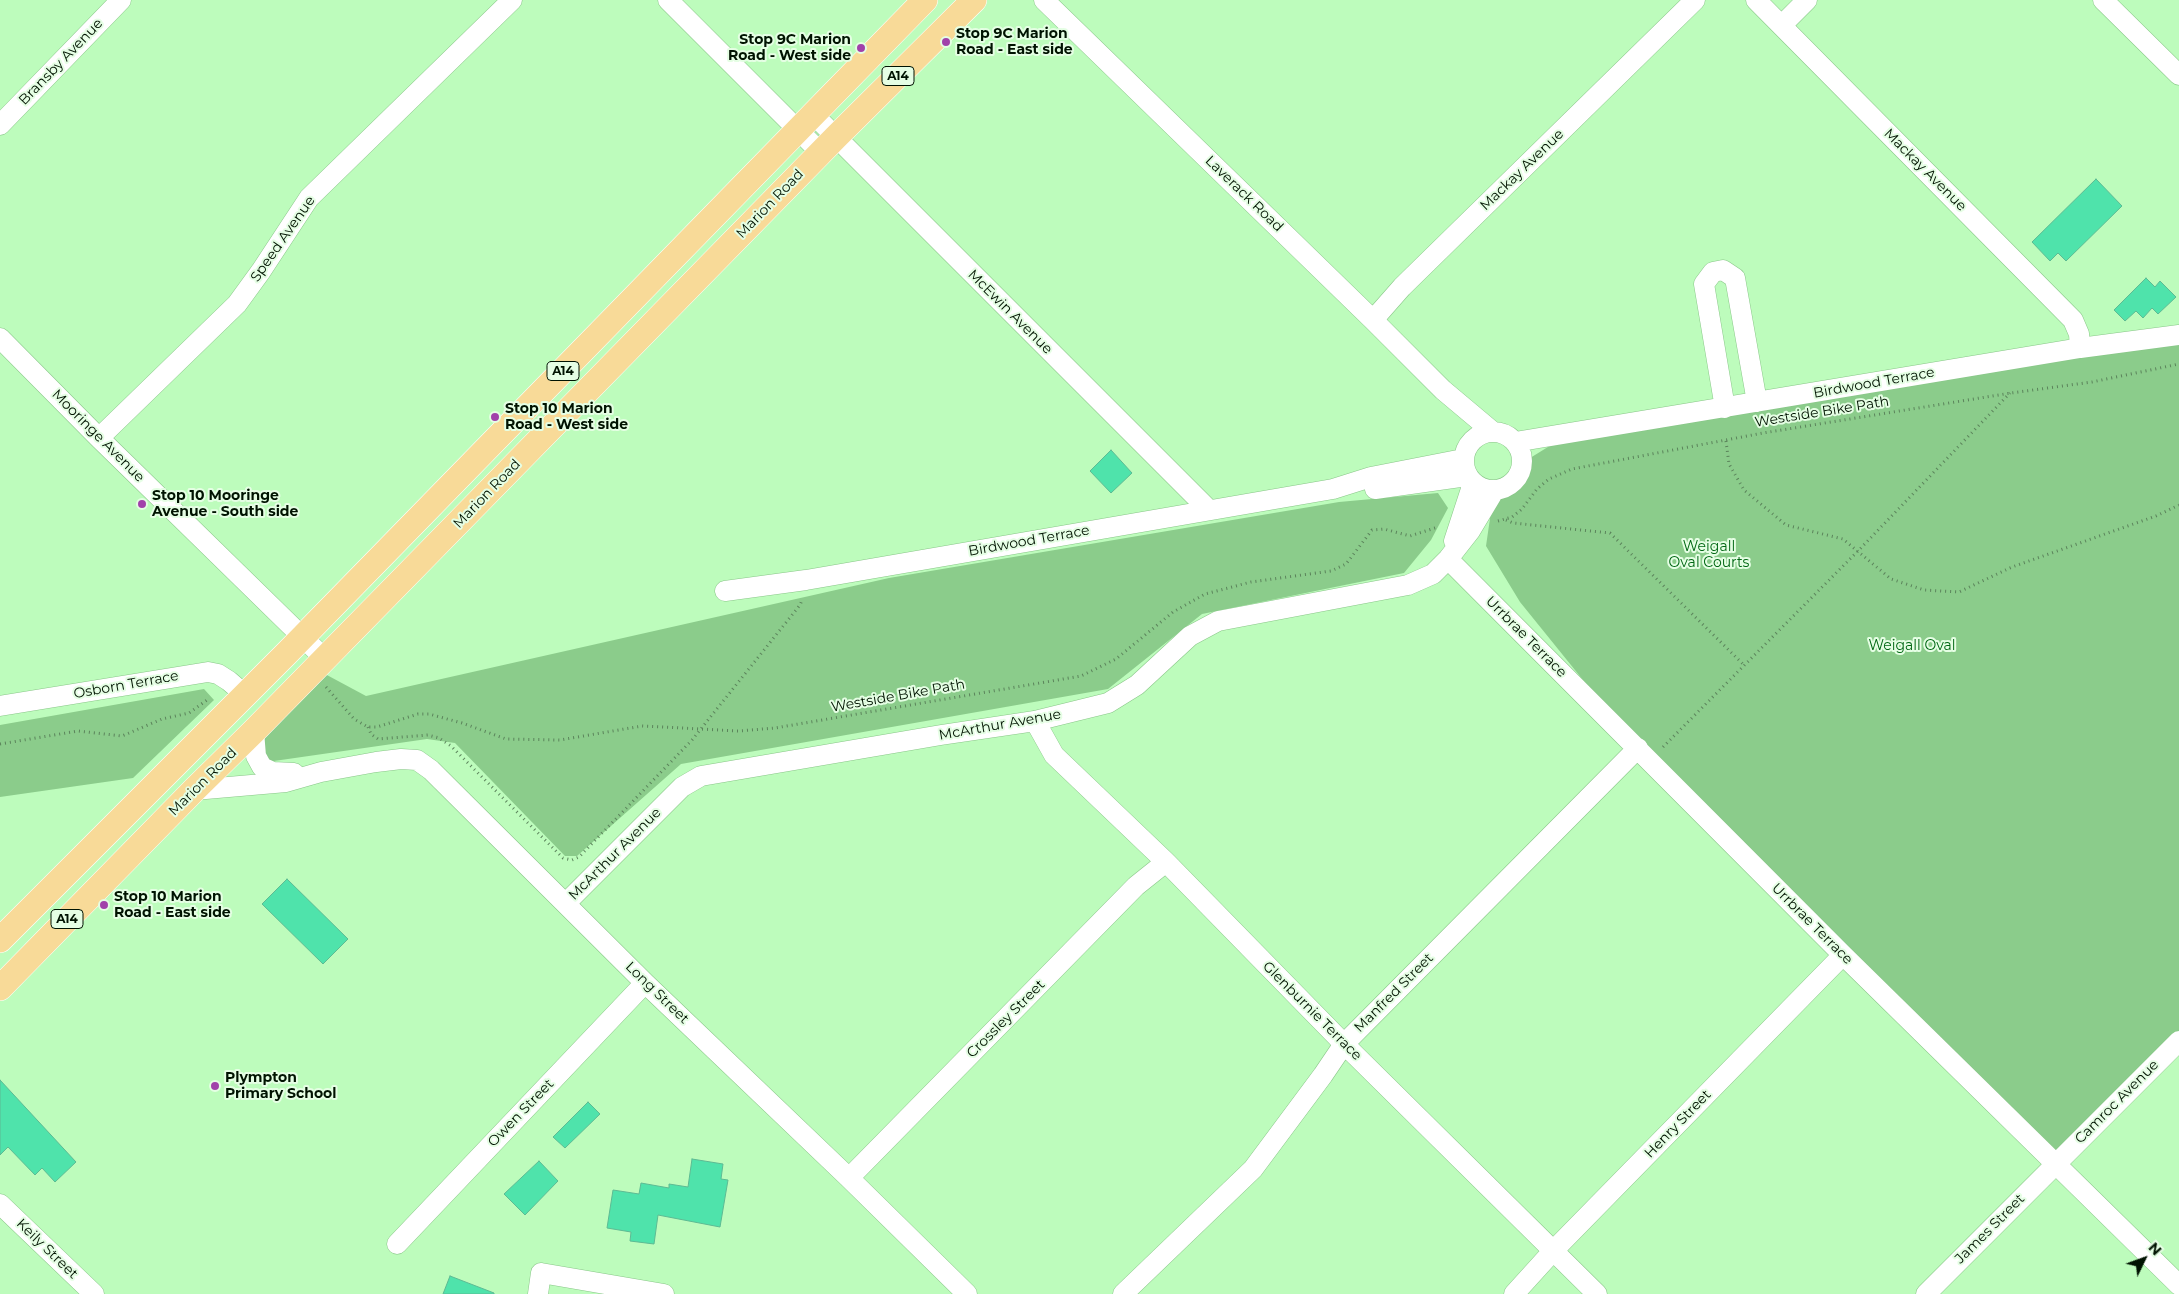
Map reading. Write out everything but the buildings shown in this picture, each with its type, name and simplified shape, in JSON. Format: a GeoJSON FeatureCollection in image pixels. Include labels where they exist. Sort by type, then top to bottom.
{"type":"FeatureCollection","features":[{"type":"Feature","properties":{"kind":"main road","name":"A14"},"geometry":{"type":"LineString","coordinates":[[0,940],[303,637],[925,0]]}},
{"type":"Feature","properties":{"kind":"main road","name":"Marion Road"},"geometry":{"type":"LineString","coordinates":[[0,988],[974,0]]}},
{"type":"Feature","properties":{"kind":"street","name":"Bransby Avenue"},"geometry":{"type":"LineString","coordinates":[[0,124],[121,0]]}},
{"type":"Feature","properties":{"kind":"street","name":"Speed Avenue"},"geometry":{"type":"LineString","coordinates":[[98,438],[237,304],[262,271],[310,198],[512,0]]}},
{"type":"Feature","properties":{"kind":"street","name":"McEwin Avenue"},"geometry":{"type":"LineString","coordinates":[[668,0],[805,122],[1208,509]]}},
{"type":"Feature","properties":{"kind":"street","name":"Laverack Road"},"geometry":{"type":"LineString","coordinates":[[1044,0],[1373,320],[1442,390],[1493,432]]}},
{"type":"Feature","properties":{"kind":"street","name":"Mackay Avenue"},"geometry":{"type":"LineString","coordinates":[[1373,320],[1402,287],[1695,0]]}},
{"type":"Feature","properties":{"kind":"street","name":"Mackay Avenue"},"geometry":{"type":"LineString","coordinates":[[1756,0],[2073,320],[2079,334],[2080,348]]}},
{"type":"Feature","properties":{"kind":"street"},"geometry":{"type":"LineString","coordinates":[[1782,25],[1807,0]]}},
{"type":"Feature","properties":{"kind":"street"},"geometry":{"type":"LineString","coordinates":[[2103,0],[2179,75]]}},
{"type":"Feature","properties":{"kind":"street"},"geometry":{"type":"LineString","coordinates":[[1725,408],[1704,284],[1713,272],[1723,270],[1735,278],[1757,402]]}},
{"type":"Feature","properties":{"kind":"street","name":"Birdwood Terrace"},"geometry":{"type":"LineString","coordinates":[[1516,442],[2080,348],[2179,334]]}},
{"type":"Feature","properties":{"kind":"street","name":"Mooringe Avenue"},"geometry":{"type":"LineString","coordinates":[[0,338],[98,438],[325,659]]}},
{"type":"Feature","properties":{"kind":"street","name":"Laverack Road"},"geometry":{"type":"LineString","coordinates":[[1442,390],[1472,439]]}},
{"type":"Feature","properties":{"kind":"street"},"geometry":{"type":"LineString","coordinates":[[1493,432],[1503,434],[1516,442],[1521,452],[1522,463],[1519,476],[1512,485],[1494,491],[1483,489],[1467,473],[1467,445],[1472,439],[1482,434],[1493,432]]}},
{"type":"Feature","properties":{"kind":"street","name":"Birdwood Terrace"},"geometry":{"type":"LineString","coordinates":[[1522,463],[1569,434]]}},
{"type":"Feature","properties":{"kind":"street","name":"Birdwood Terrace"},"geometry":{"type":"LineString","coordinates":[[1333,489],[1372,490],[1467,473]]}},
{"type":"Feature","properties":{"kind":"street","name":"Birdwood Terrace"},"geometry":{"type":"LineString","coordinates":[[725,591],[806,580],[1208,509],[1333,489],[1371,477],[1467,473]]}},
{"type":"Feature","properties":{"kind":"street","name":"McArthur Avenue"},"geometry":{"type":"LineString","coordinates":[[1448,559],[1465,508],[1467,473]]}},
{"type":"Feature","properties":{"kind":"street"},"geometry":{"type":"LineString","coordinates":[[1441,479],[1465,508]]}},
{"type":"Feature","properties":{"kind":"street","name":"McArthur Avenue"},"geometry":{"type":"LineString","coordinates":[[566,903],[682,787],[701,776],[941,735],[1035,722],[1108,703],[1137,684],[1190,636],[1218,621],[1408,585],[1433,574],[1448,559],[1470,531],[1494,491]]}},
{"type":"Feature","properties":{"kind":"street","name":"Urrbrae Terrace"},"geometry":{"type":"LineString","coordinates":[[1448,559],[1843,955],[2179,1284]]}},
{"type":"Feature","properties":{"kind":"street","name":"Osborn Terrace"},"geometry":{"type":"LineString","coordinates":[[0,706],[208,672],[224,677],[244,694]]}},
{"type":"Feature","properties":{"kind":"street","name":"Glenburnie Terrace"},"geometry":{"type":"LineString","coordinates":[[1035,722],[1054,756],[1166,862],[1344,1044],[1597,1294]]}},
{"type":"Feature","properties":{"kind":"street","name":"Long Street"},"geometry":{"type":"LineString","coordinates":[[254,732],[256,756],[262,767],[282,774],[321,772],[401,759],[417,760],[431,770],[645,983],[967,1294]]}},
{"type":"Feature","properties":{"kind":"street","name":"Manfred Street"},"geometry":{"type":"LineString","coordinates":[[1123,1294],[1253,1169],[1344,1044],[1638,748]]}},
{"type":"Feature","properties":{"kind":"street","name":"Long Street"},"geometry":{"type":"LineString","coordinates":[[194,790],[286,782],[321,772]]}},
{"type":"Feature","properties":{"kind":"street","name":"Crossley Street"},"geometry":{"type":"LineString","coordinates":[[849,1178],[1136,886],[1166,862]]}},
{"type":"Feature","properties":{"kind":"street","name":"Henry Street"},"geometry":{"type":"LineString","coordinates":[[1514,1294],[1553,1251],[1843,955]]}},
{"type":"Feature","properties":{"kind":"street","name":"Owen Street"},"geometry":{"type":"LineString","coordinates":[[397,1244],[645,983]]}},
{"type":"Feature","properties":{"kind":"street","name":"Camroc Avenue"},"geometry":{"type":"LineString","coordinates":[[2055,1164],[2179,1041]]}},
{"type":"Feature","properties":{"kind":"street","name":"James Street"},"geometry":{"type":"LineString","coordinates":[[1926,1294],[2055,1164]]}},
{"type":"Feature","properties":{"kind":"street","name":"Keily Street"},"geometry":{"type":"LineString","coordinates":[[0,1204],[94,1294]]}},
{"type":"Feature","properties":{"kind":"street"},"geometry":{"type":"LineString","coordinates":[[538,1294],[541,1273],[664,1294]]}},
{"type":"Feature","properties":{"kind":"path","name":"Westside Bike Path"},"geometry":{"type":"LineString","coordinates":[[1495,520],[1505,519],[1522,509],[1537,489],[1549,479],[1572,469],[1772,431],[2092,382],[2179,364]]}},
{"type":"Feature","properties":{"kind":"path"},"geometry":{"type":"LineString","coordinates":[[1662,748],[1857,552],[2011,393]]}},
{"type":"Feature","properties":{"kind":"path"},"geometry":{"type":"LineString","coordinates":[[1726,441],[1729,464],[1744,490],[1786,525],[1844,539],[1857,552],[1892,579],[1924,590],[1959,592],[2012,567],[2156,516],[2179,505]]}},
{"type":"Feature","properties":{"kind":"path"},"geometry":{"type":"LineString","coordinates":[[1505,519],[1513,523],[1610,533],[1744,665]]}},
{"type":"Feature","properties":{"kind":"path","name":"Westside Bike Path"},"geometry":{"type":"LineString","coordinates":[[368,727],[378,727],[418,714],[429,714],[462,723],[506,739],[560,740],[642,726],[739,731],[775,728],[1081,676],[1116,659],[1173,612],[1205,594],[1251,582],[1331,571],[1346,564],[1372,530],[1384,529],[1410,536],[1444,525]]}},
{"type":"Feature","properties":{"kind":"path"},"geometry":{"type":"LineString","coordinates":[[323,683],[354,719],[368,727],[371,734],[378,739],[428,735],[439,738],[451,746],[562,858],[572,860],[586,850],[701,729],[800,605],[806,591],[806,580]]}},
{"type":"Feature","properties":{"kind":"path"},"geometry":{"type":"LineString","coordinates":[[0,744],[78,731],[122,736],[162,719],[189,713],[211,697]]}},
{"type":"Feature","properties":{"kind":"green space","name":"Weigall Oval"},"geometry":{"type":"Polygon","coordinates":[[[2179,334],[2179,1041],[2055,1164],[1638,748],[1520,602],[1486,546],[1494,491],[1511,485],[1519,476],[1522,463],[1569,434],[2179,334]]]}},
{"type":"Feature","properties":{"kind":"green space"},"geometry":{"type":"Polygon","coordinates":[[[1438,493],[1448,508],[1431,540],[1404,573],[1202,614],[1108,689],[681,764],[577,856],[565,856],[455,743],[427,739],[267,762],[263,737],[325,674],[366,696],[889,578],[1339,502],[1438,493]]]}},
{"type":"Feature","properties":{"kind":"green space"},"geometry":{"type":"Polygon","coordinates":[[[204,689],[214,700],[133,778],[0,797],[0,725],[204,689]]]}},
{"type":"Feature","properties":{"kind":"place","name":"Stop 9C Marion Road - East side"},"geometry":{"type":"Point","coordinates":[946,42]}},
{"type":"Feature","properties":{"kind":"place","name":"Stop 9C Marion Road - West side"},"geometry":{"type":"Point","coordinates":[861,48]}},
{"type":"Feature","properties":{"kind":"place","name":"Stop 10 Marion Road - West side"},"geometry":{"type":"Point","coordinates":[495,417]}},
{"type":"Feature","properties":{"kind":"place","name":"Stop 10 Mooringe Avenue - South side"},"geometry":{"type":"Point","coordinates":[142,504]}},
{"type":"Feature","properties":{"kind":"place","name":"Stop 10 Marion Road - East side"},"geometry":{"type":"Point","coordinates":[104,905]}},
{"type":"Feature","properties":{"kind":"place","name":"Plympton Primary School"},"geometry":{"type":"Point","coordinates":[215,1086]}},
{"type":"Feature","properties":{"kind":"park label","name":"Weigall Oval Courts"},"geometry":{"type":"Point","coordinates":[1709,556]}}]}
